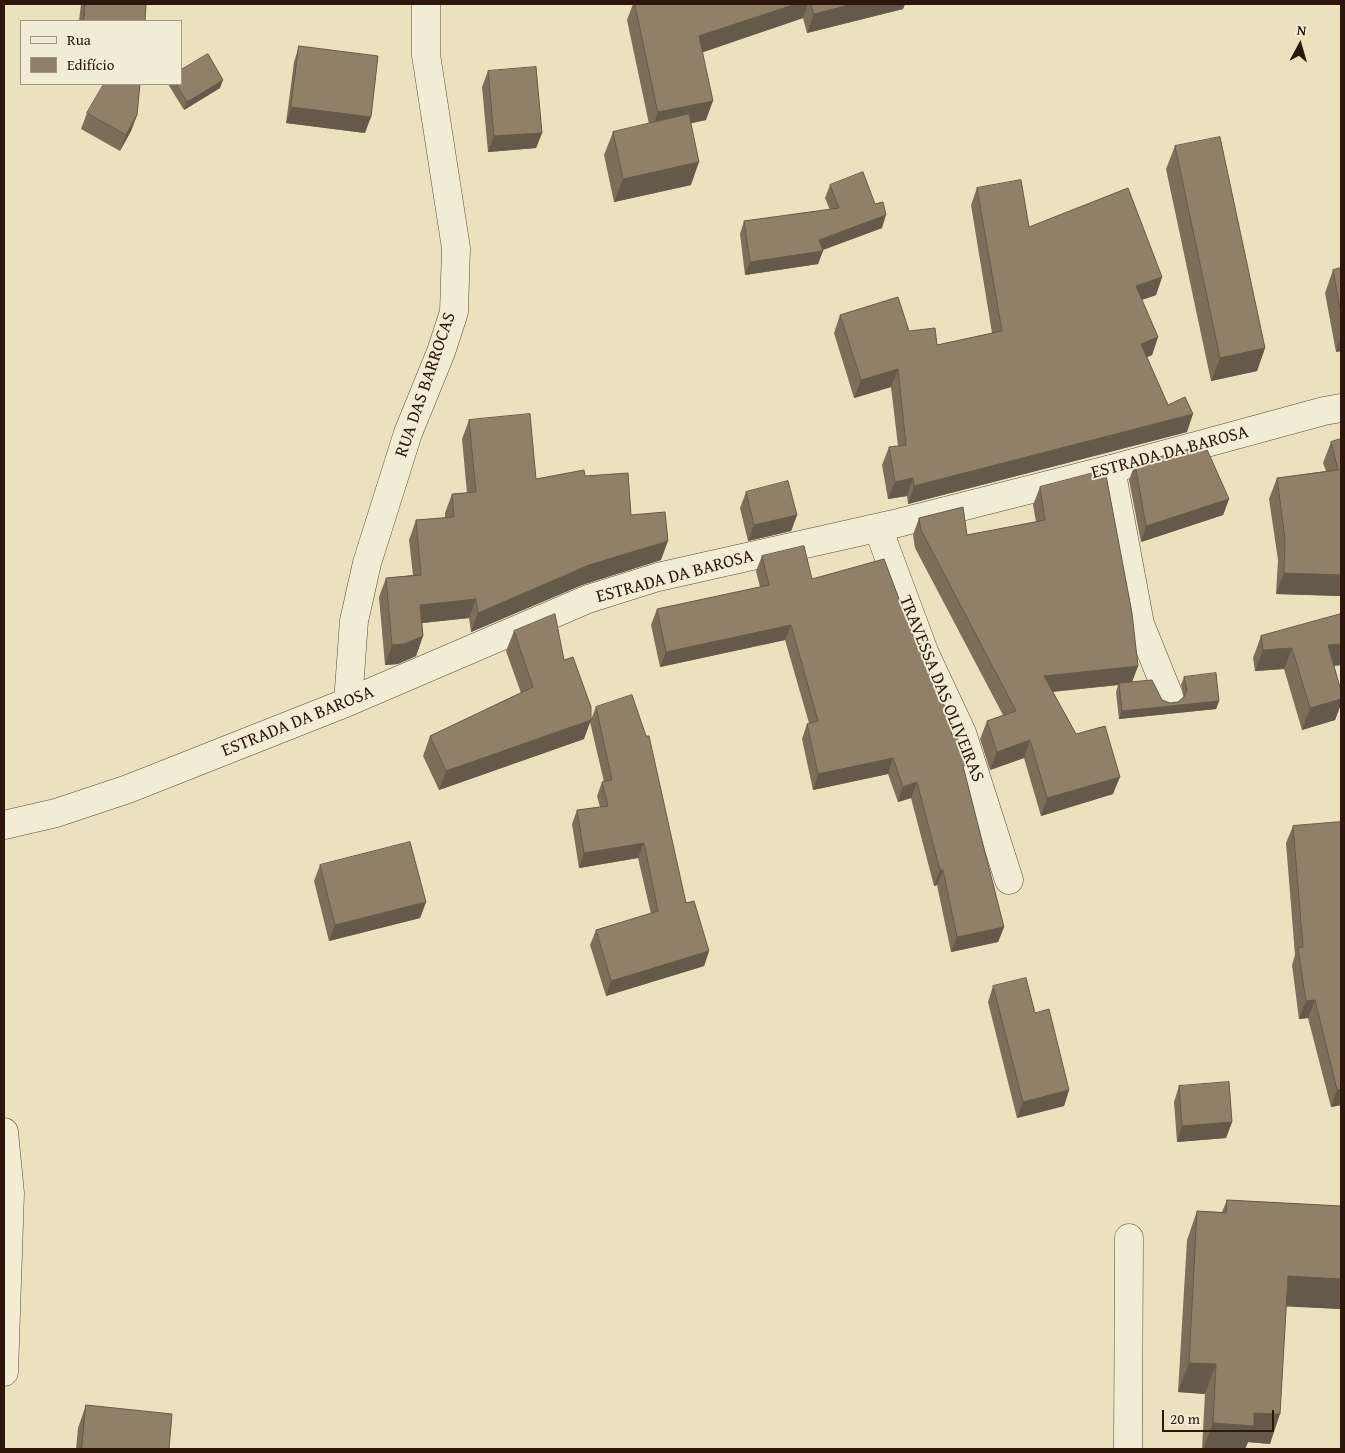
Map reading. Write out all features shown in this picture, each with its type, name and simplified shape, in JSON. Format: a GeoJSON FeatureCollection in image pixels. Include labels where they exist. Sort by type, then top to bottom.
{"type":"FeatureCollection","features":[{"type":"Feature","properties":{"kind":"street","name":"RUA DAS BARROCAS"},"geometry":{"type":"LineString","coordinates":[[348,702],[354,621],[367,563],[408,433],[441,352],[454,312],[456,248],[426,55],[426,4]]}},
{"type":"Feature","properties":{"kind":"street","name":"ESTRADA DA BAROSA"},"geometry":{"type":"LineString","coordinates":[[4,826],[56,813],[128,789],[348,702],[588,599],[658,577],[878,528],[1341,408]]}},
{"type":"Feature","properties":{"kind":"street"},"geometry":{"type":"LineString","coordinates":[[1111,469],[1140,624],[1169,696]]}},
{"type":"Feature","properties":{"kind":"street","name":"TRAVESSA DAS OLIVEIRAS"},"geometry":{"type":"LineString","coordinates":[[878,528],[925,654],[962,733],[1009,880]]}},
{"type":"Feature","properties":{"kind":"street"},"geometry":{"type":"LineString","coordinates":[[4,1132],[10,1193],[4,1372]]}},
{"type":"Feature","properties":{"kind":"street"},"geometry":{"type":"LineString","coordinates":[[1128,1449],[1129,1238]]}},
{"type":"Feature","properties":{"kind":"building"},"geometry":{"type":"Polygon","coordinates":[[[85,4],[146,4],[145,20],[84,20],[85,4]]]}},
{"type":"Feature","properties":{"kind":"building"},"geometry":{"type":"Polygon","coordinates":[[[635,4],[796,4],[699,36],[713,101],[658,112],[635,4]]]}},
{"type":"Feature","properties":{"kind":"building"},"geometry":{"type":"Polygon","coordinates":[[[811,4],[853,4],[814,14],[811,4]]]}},
{"type":"Feature","properties":{"kind":"building"},"geometry":{"type":"Polygon","coordinates":[[[299,46],[378,56],[371,117],[291,107],[299,46]]]}},
{"type":"Feature","properties":{"kind":"building"},"geometry":{"type":"Polygon","coordinates":[[[208,54],[223,80],[187,102],[177,85],[182,85],[182,69],[208,54]]]}},
{"type":"Feature","properties":{"kind":"building"},"geometry":{"type":"Polygon","coordinates":[[[536,67],[542,133],[494,136],[488,71],[536,67]]]}},
{"type":"Feature","properties":{"kind":"building"},"geometry":{"type":"Polygon","coordinates":[[[103,85],[140,85],[137,115],[126,135],[87,113],[103,85]]]}},
{"type":"Feature","properties":{"kind":"building"},"geometry":{"type":"Polygon","coordinates":[[[689,114],[699,162],[623,179],[613,132],[689,114]]]}},
{"type":"Feature","properties":{"kind":"building"},"geometry":{"type":"Polygon","coordinates":[[[1220,137],[1265,348],[1220,358],[1175,146],[1220,137]]]}},
{"type":"Feature","properties":{"kind":"building"},"geometry":{"type":"Polygon","coordinates":[[[863,172],[875,204],[883,202],[886,215],[819,240],[823,251],[750,262],[744,221],[839,208],[830,185],[863,172]]]}},
{"type":"Feature","properties":{"kind":"building"},"geometry":{"type":"Polygon","coordinates":[[[1021,180],[1029,227],[1128,188],[1162,277],[1136,286],[1158,337],[1141,344],[1168,405],[1185,397],[1193,414],[914,486],[913,478],[895,482],[889,447],[906,445],[898,369],[861,380],[840,315],[898,297],[909,331],[935,328],[937,345],[1002,331],[977,188],[1021,180]]]}},
{"type":"Feature","properties":{"kind":"building"},"geometry":{"type":"Polygon","coordinates":[[[1341,268],[1341,314],[1333,270],[1341,268]]]}},
{"type":"Feature","properties":{"kind":"building"},"geometry":{"type":"Polygon","coordinates":[[[530,414],[536,479],[584,470],[585,476],[628,473],[631,515],[665,512],[668,541],[589,565],[478,613],[476,599],[420,605],[423,636],[405,644],[392,645],[386,578],[421,575],[416,520],[454,517],[452,494],[476,492],[469,420],[530,414]]]}},
{"type":"Feature","properties":{"kind":"building"},"geometry":{"type":"Polygon","coordinates":[[[1341,439],[1341,575],[1284,573],[1285,539],[1277,478],[1338,470],[1331,442],[1341,439]]]}},
{"type":"Feature","properties":{"kind":"building"},"geometry":{"type":"Polygon","coordinates":[[[1205,445],[1229,499],[1146,526],[1135,464],[1205,445]]]}},
{"type":"Feature","properties":{"kind":"building"},"geometry":{"type":"Polygon","coordinates":[[[1105,470],[1132,613],[1138,666],[1044,676],[1076,734],[1105,726],[1120,777],[1047,798],[1030,740],[997,752],[987,721],[1016,711],[921,530],[919,518],[963,507],[967,535],[1045,520],[1040,487],[1105,470]]]}},
{"type":"Feature","properties":{"kind":"building"},"geometry":{"type":"Polygon","coordinates":[[[788,481],[797,515],[754,525],[746,492],[788,481]]]}},
{"type":"Feature","properties":{"kind":"building"},"geometry":{"type":"Polygon","coordinates":[[[804,546],[812,579],[884,559],[916,644],[945,707],[952,735],[956,733],[966,765],[963,766],[1004,927],[957,937],[943,870],[940,870],[917,782],[903,787],[893,758],[818,774],[807,724],[818,721],[791,625],[666,652],[657,609],[769,585],[762,556],[804,546]]]}},
{"type":"Feature","properties":{"kind":"building"},"geometry":{"type":"Polygon","coordinates":[[[555,614],[564,660],[573,657],[591,707],[591,720],[446,771],[430,736],[533,687],[514,631],[555,614]]]}},
{"type":"Feature","properties":{"kind":"building"},"geometry":{"type":"Polygon","coordinates":[[[1341,614],[1341,644],[1328,645],[1341,691],[1341,699],[1310,708],[1292,648],[1263,650],[1261,636],[1341,614]]]}},
{"type":"Feature","properties":{"kind":"building"},"geometry":{"type":"Polygon","coordinates":[[[1216,673],[1219,701],[1122,711],[1119,683],[1152,680],[1162,700],[1170,703],[1178,702],[1184,697],[1187,690],[1184,677],[1216,673]]]}},
{"type":"Feature","properties":{"kind":"building"},"geometry":{"type":"Polygon","coordinates":[[[632,695],[646,736],[649,736],[686,903],[694,901],[709,951],[611,981],[596,930],[658,911],[644,843],[584,853],[577,810],[608,806],[602,782],[612,780],[596,707],[632,695]]]}},
{"type":"Feature","properties":{"kind":"building"},"geometry":{"type":"Polygon","coordinates":[[[1341,822],[1341,1089],[1337,1090],[1315,1000],[1306,1001],[1298,948],[1303,947],[1293,826],[1341,822]]]}},
{"type":"Feature","properties":{"kind":"building"},"geometry":{"type":"Polygon","coordinates":[[[410,842],[426,902],[335,925],[320,865],[410,842]]]}},
{"type":"Feature","properties":{"kind":"building"},"geometry":{"type":"Polygon","coordinates":[[[1026,978],[1035,1013],[1049,1009],[1069,1090],[1023,1102],[993,986],[1026,978]]]}},
{"type":"Feature","properties":{"kind":"building"},"geometry":{"type":"Polygon","coordinates":[[[1229,1082],[1232,1122],[1182,1126],[1179,1086],[1229,1082]]]}},
{"type":"Feature","properties":{"kind":"building"},"geometry":{"type":"Polygon","coordinates":[[[1227,1200],[1341,1206],[1341,1279],[1288,1276],[1280,1414],[1254,1413],[1254,1426],[1213,1423],[1216,1364],[1189,1363],[1197,1211],[1226,1213],[1227,1200]]]}},
{"type":"Feature","properties":{"kind":"building"},"geometry":{"type":"Polygon","coordinates":[[[86,1405],[172,1414],[169,1449],[82,1449],[86,1405]]]}}]}
